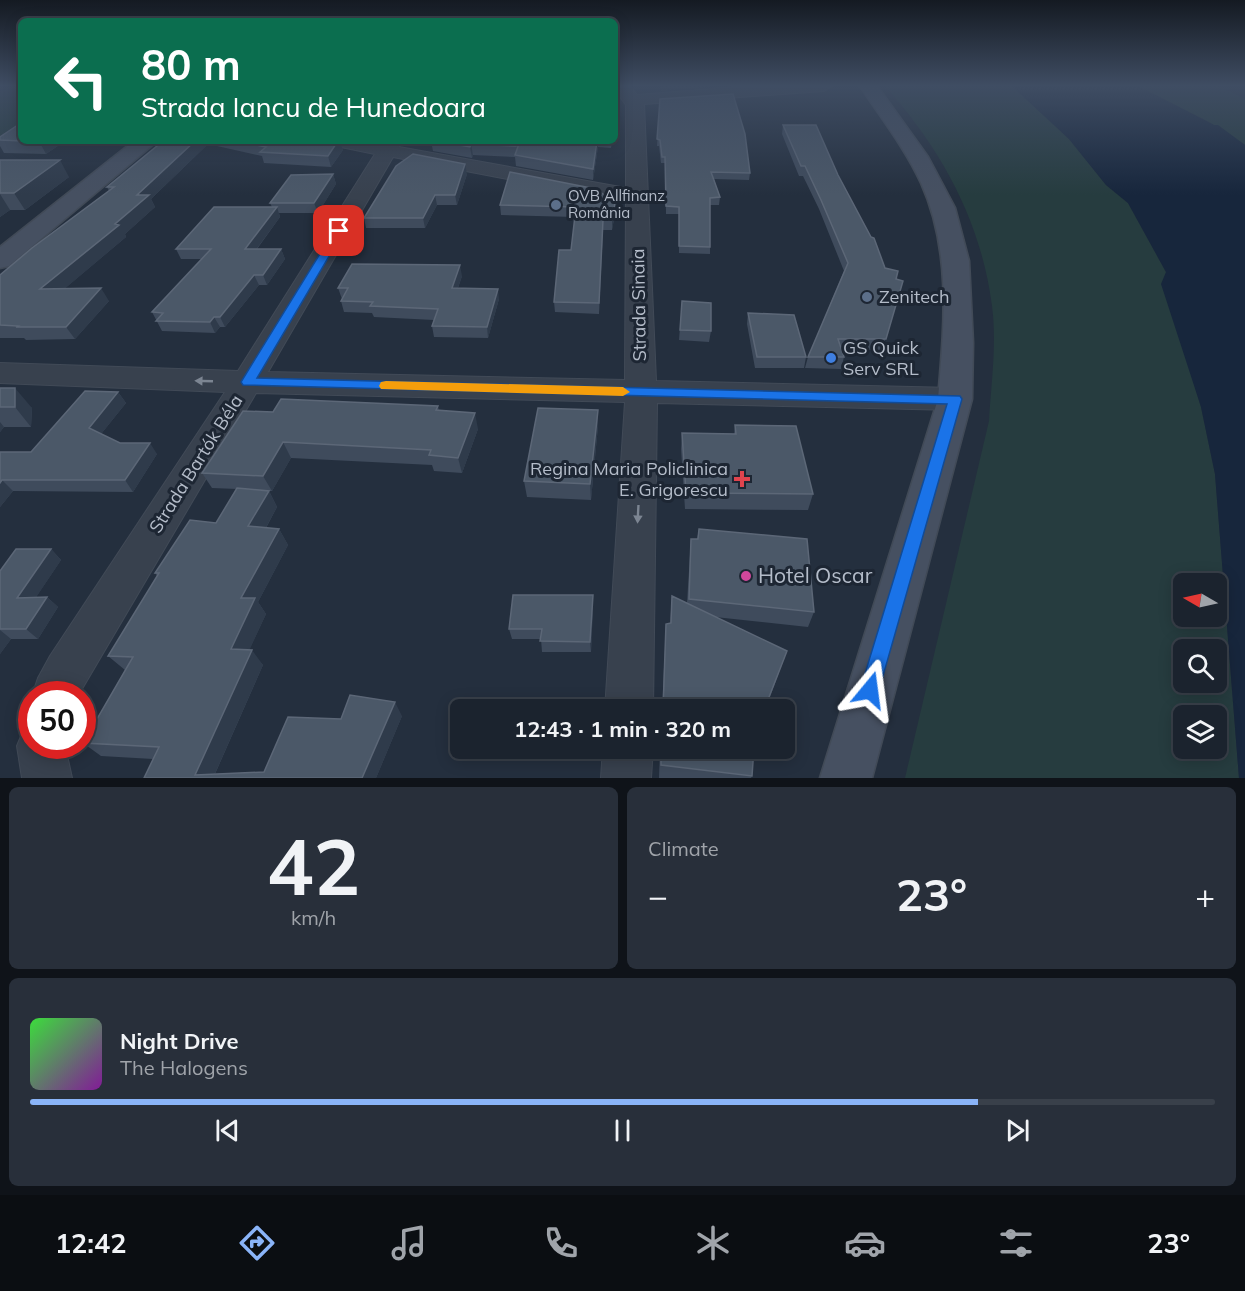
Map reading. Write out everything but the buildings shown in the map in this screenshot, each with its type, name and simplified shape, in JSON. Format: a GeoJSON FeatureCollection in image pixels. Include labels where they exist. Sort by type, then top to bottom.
{"type":"FeatureCollection","features":[{"type":"Feature","properties":{"kind":"main road"},"geometry":{"type":"LineString","coordinates":[[846,778],[955,399],[959,335],[958,282],[954,247],[932,182],[892,122]]}},
{"type":"Feature","properties":{"kind":"main road"},"geometry":{"type":"LineString","coordinates":[[0,260],[143,144]]}},
{"type":"Feature","properties":{"kind":"street","name":"Strada Sinaia"},"geometry":{"type":"LineString","coordinates":[[629,699],[641,392],[637,197],[630,122]]}},
{"type":"Feature","properties":{"kind":"street"},"geometry":{"type":"LineString","coordinates":[[390,145],[637,197]]}},
{"type":"Feature","properties":{"kind":"street","name":"Strada Bartók Béla"},"geometry":{"type":"LineString","coordinates":[[61,681],[248,382],[390,145]]}},
{"type":"Feature","properties":{"kind":"street"},"geometry":{"type":"LineString","coordinates":[[0,374],[955,399]]}},
{"type":"Feature","properties":{"kind":"street"},"geometry":{"type":"LineString","coordinates":[[43,759],[47,778]]}},
{"type":"Feature","properties":{"kind":"street"},"geometry":{"type":"LineString","coordinates":[[626,778],[627,759]]}},
{"type":"Feature","properties":{"kind":"green space"},"geometry":{"type":"Polygon","coordinates":[[[0,122],[18,122],[18,124],[0,136],[0,122]]]}},
{"type":"Feature","properties":{"kind":"green space"},"geometry":{"type":"Polygon","coordinates":[[[915,122],[1051,122],[1069,139],[1106,185],[1128,203],[1166,272],[1183,347],[1201,407],[1215,474],[1223,573],[1173,573],[1173,627],[1227,626],[1239,778],[905,778],[989,421],[993,364],[994,335],[987,275],[968,216],[941,161],[915,122]]]}},
{"type":"Feature","properties":{"kind":"green space"},"geometry":{"type":"Polygon","coordinates":[[[1209,122],[1245,122],[1245,145],[1209,122]]]}},
{"type":"Feature","properties":{"kind":"water"},"geometry":{"type":"Polygon","coordinates":[[[1051,122],[1209,122],[1218,125],[1245,145],[1245,778],[1239,778],[1227,626],[1227,573],[1223,573],[1215,474],[1201,407],[1161,284],[1166,272],[1128,203],[1106,185],[1069,139],[1051,122]]]}},
{"type":"Feature","properties":{"kind":"slow traffic"},"geometry":{"type":"LineString","coordinates":[[386,386],[623,392]]}},
{"type":"Feature","properties":{"kind":"place","name":"OVB Allfinanz România"},"geometry":{"type":"Point","coordinates":[556,205]}},
{"type":"Feature","properties":{"kind":"place","name":"Zenitech"},"geometry":{"type":"Point","coordinates":[867,297]}},
{"type":"Feature","properties":{"kind":"place","name":"GS Quick Serv SRL"},"geometry":{"type":"Point","coordinates":[831,358]}},
{"type":"Feature","properties":{"kind":"place","name":"Regina Maria Policlinica E. Grigorescu"},"geometry":{"type":"Point","coordinates":[742,479]}},
{"type":"Feature","properties":{"kind":"place","name":"Hotel Oscar"},"geometry":{"type":"Point","coordinates":[746,576]}},
{"type":"Feature","properties":{"kind":"route"},"geometry":{"type":"LineString","coordinates":[[339,231],[248,382],[955,399],[870,690]]}}]}
